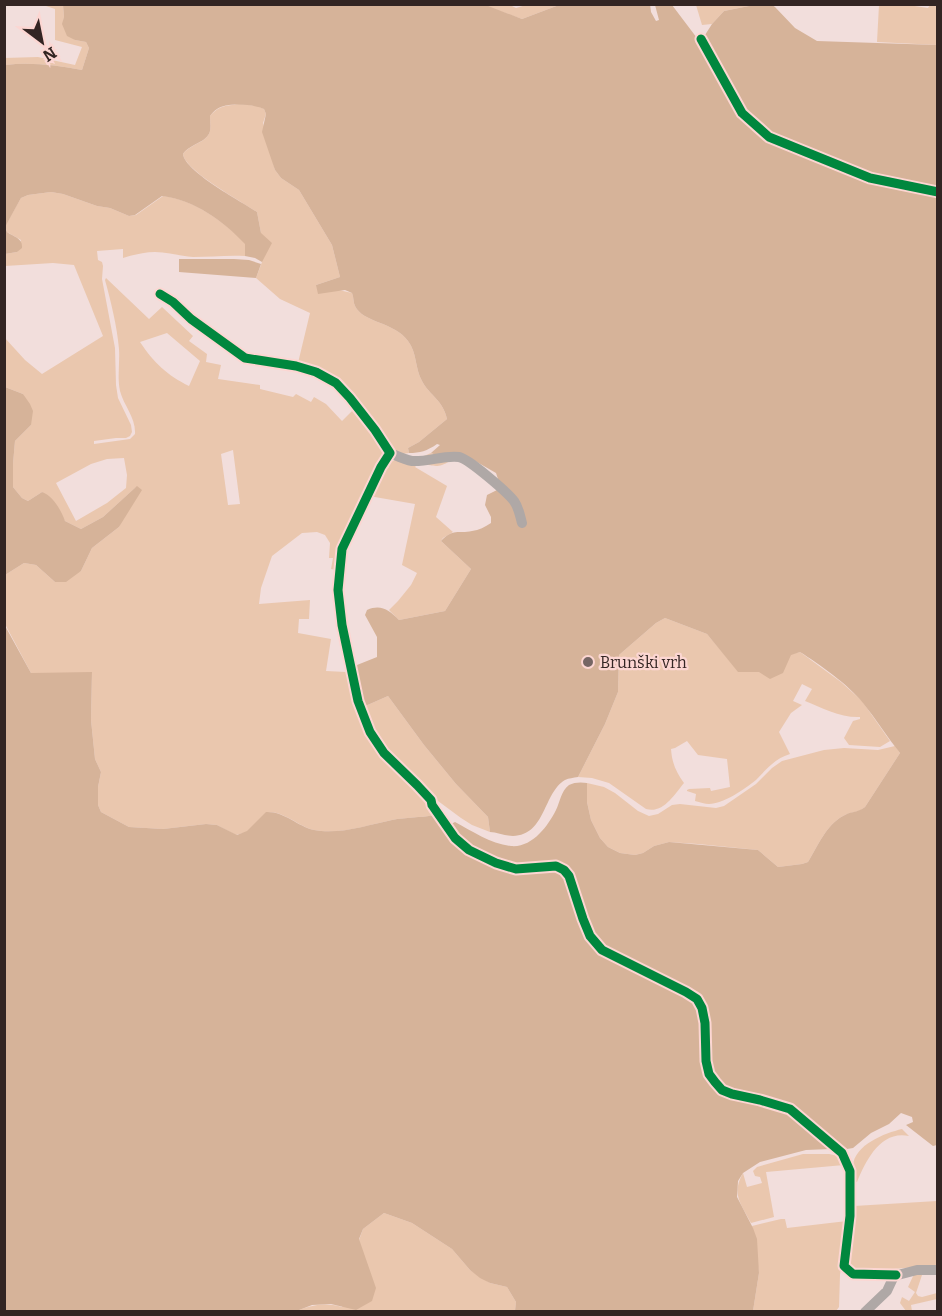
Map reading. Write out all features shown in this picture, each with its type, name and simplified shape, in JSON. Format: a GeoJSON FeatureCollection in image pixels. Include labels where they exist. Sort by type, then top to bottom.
{"type":"FeatureCollection","features":[{"type":"Feature","properties":{"kind":"street"},"geometry":{"type":"LineString","coordinates":[[701,39],[742,112],[769,137],[870,178],[938,192]]}},
{"type":"Feature","properties":{"kind":"street"},"geometry":{"type":"LineString","coordinates":[[160,294],[173,302],[190,320],[245,358],[296,366],[316,372],[336,383],[375,430],[390,453],[411,461],[447,457],[462,458],[471,463],[514,502],[520,512],[522,523]]}},
{"type":"Feature","properties":{"kind":"street"},"geometry":{"type":"LineString","coordinates":[[390,453],[342,549],[338,590],[342,625],[358,701],[370,732],[384,753],[417,785],[430,800],[455,838],[470,850],[496,863],[516,869],[556,866],[564,870],[569,876],[590,936],[602,950],[697,999],[702,1008],[705,1023],[706,1061],[709,1074],[722,1090],[790,1108],[842,1153],[850,1171],[850,1216],[844,1266],[853,1274],[896,1275],[917,1270],[938,1270]]}},
{"type":"Feature","properties":{"kind":"street"},"geometry":{"type":"LineString","coordinates":[[865,1311],[888,1291],[896,1275]]}},
{"type":"Feature","properties":{"kind":"shaded area"},"geometry":{"type":"Polygon","coordinates":[[[483,4],[522,19],[559,5],[650,4],[656,21],[659,20],[655,5],[672,5],[703,46],[706,44],[705,35],[724,11],[771,4],[795,28],[817,41],[937,45],[937,1145],[933,1146],[906,1125],[913,1122],[912,1117],[901,1113],[889,1124],[871,1133],[853,1148],[847,1149],[839,1146],[796,1109],[726,1088],[715,1077],[710,1059],[709,1013],[698,992],[611,953],[589,928],[572,872],[520,867],[493,860],[461,839],[451,824],[455,822],[496,843],[519,846],[532,840],[544,829],[553,816],[566,787],[573,783],[587,783],[587,802],[591,820],[600,838],[608,847],[620,853],[635,855],[669,842],[758,850],[778,867],[808,862],[823,836],[837,820],[865,807],[900,753],[863,703],[850,689],[816,662],[800,652],[791,655],[783,673],[770,679],[759,672],[738,672],[707,634],[665,618],[656,623],[619,655],[618,692],[605,724],[578,777],[565,780],[558,786],[532,829],[524,834],[513,836],[490,832],[488,817],[456,784],[388,696],[363,707],[352,667],[377,657],[377,637],[365,615],[367,610],[384,609],[399,620],[445,611],[471,569],[441,541],[452,533],[475,531],[491,523],[491,517],[485,505],[487,495],[497,490],[499,482],[496,473],[463,454],[436,455],[431,453],[440,445],[437,444],[417,453],[409,453],[408,448],[447,419],[445,413],[422,381],[411,345],[402,335],[359,312],[354,304],[352,293],[345,290],[318,294],[316,285],[340,277],[332,245],[299,190],[281,178],[275,170],[262,132],[266,114],[264,109],[240,104],[217,109],[210,116],[208,135],[183,154],[186,161],[203,177],[257,212],[261,233],[272,243],[262,262],[245,256],[245,244],[208,213],[186,202],[162,196],[135,215],[129,216],[63,194],[51,192],[28,195],[21,198],[5,227],[5,65],[43,65],[82,70],[89,48],[86,42],[67,36],[62,24],[63,5],[483,4]]]}},
{"type":"Feature","properties":{"kind":"shaded area"},"geometry":{"type":"Polygon","coordinates":[[[43,5],[63,5],[63,24],[75,40],[86,42],[89,48],[82,70],[44,64],[5,65],[4,58],[38,57],[75,65],[82,47],[55,40],[55,9],[43,5]]]}},
{"type":"Feature","properties":{"kind":"shaded area"},"geometry":{"type":"Polygon","coordinates":[[[483,5],[510,5],[516,8],[526,5],[559,5],[522,19],[483,5]]]}},
{"type":"Feature","properties":{"kind":"shaded area"},"geometry":{"type":"Polygon","coordinates":[[[696,5],[754,5],[724,11],[712,24],[702,25],[696,5]]]}},
{"type":"Feature","properties":{"kind":"shaded area"},"geometry":{"type":"Polygon","coordinates":[[[879,5],[928,8],[930,5],[937,5],[937,45],[877,42],[879,5]]]}},
{"type":"Feature","properties":{"kind":"shaded area"},"geometry":{"type":"Polygon","coordinates":[[[239,104],[264,109],[266,114],[263,123],[275,170],[281,178],[299,190],[332,245],[340,277],[316,285],[352,293],[354,304],[359,312],[402,335],[411,345],[422,381],[443,407],[447,419],[408,448],[409,453],[402,454],[395,451],[347,389],[298,363],[310,313],[280,299],[256,278],[262,262],[261,233],[257,212],[203,177],[186,161],[183,154],[208,135],[210,116],[220,108],[239,104]]]}},
{"type":"Feature","properties":{"kind":"shaded area"},"geometry":{"type":"Polygon","coordinates":[[[51,192],[63,194],[129,216],[136,215],[163,196],[175,198],[208,213],[246,244],[245,256],[193,257],[155,252],[123,258],[123,249],[97,251],[98,260],[103,266],[102,279],[115,348],[118,398],[132,432],[126,438],[94,441],[94,444],[130,439],[135,434],[132,417],[120,391],[118,340],[106,278],[149,319],[162,307],[193,336],[189,341],[207,354],[206,362],[221,365],[218,379],[260,385],[260,389],[293,397],[296,394],[311,402],[314,397],[326,404],[342,421],[356,407],[387,451],[336,570],[331,569],[333,558],[329,558],[330,543],[325,535],[317,532],[302,533],[272,556],[261,588],[259,604],[310,600],[309,619],[299,619],[298,633],[331,639],[326,671],[346,672],[364,723],[418,788],[434,815],[397,819],[344,830],[324,831],[308,828],[285,816],[267,812],[247,832],[236,835],[217,825],[206,824],[163,829],[129,827],[101,812],[98,805],[98,787],[101,772],[95,759],[91,720],[92,673],[31,673],[5,624],[5,575],[24,563],[36,565],[55,582],[81,571],[92,548],[119,527],[136,487],[103,517],[81,529],[65,521],[42,492],[28,501],[22,498],[13,487],[15,441],[31,425],[23,394],[5,387],[4,337],[25,360],[42,374],[103,336],[74,265],[53,263],[5,266],[5,254],[17,252],[21,240],[7,232],[5,226],[21,198],[51,192]],[[167,333],[140,342],[162,368],[189,386],[200,361],[167,333]],[[233,450],[221,454],[228,505],[240,504],[233,450]],[[124,458],[107,459],[91,464],[56,483],[76,521],[107,503],[126,488],[127,475],[124,458]]]}},
{"type":"Feature","properties":{"kind":"shaded area"},"geometry":{"type":"Polygon","coordinates":[[[5,227],[7,232],[21,242],[22,248],[17,252],[5,254],[5,227]]]}},
{"type":"Feature","properties":{"kind":"shaded area"},"geometry":{"type":"Polygon","coordinates":[[[179,259],[234,259],[261,264],[256,278],[179,272],[179,259]]]}},
{"type":"Feature","properties":{"kind":"shaded area"},"geometry":{"type":"Polygon","coordinates":[[[5,387],[23,394],[33,411],[31,425],[15,441],[13,487],[22,498],[28,501],[42,492],[46,494],[56,504],[65,521],[81,529],[103,517],[137,486],[142,490],[119,527],[92,548],[81,571],[66,582],[55,582],[36,565],[24,563],[5,575],[5,387]]]}},
{"type":"Feature","properties":{"kind":"shaded area"},"geometry":{"type":"Polygon","coordinates":[[[431,453],[450,461],[438,466],[418,464],[415,467],[447,486],[436,517],[453,532],[441,541],[471,569],[445,611],[399,620],[389,610],[411,585],[417,573],[402,565],[415,504],[369,496],[381,473],[389,467],[386,464],[397,459],[419,458],[431,453]]]}},
{"type":"Feature","properties":{"kind":"shaded area"},"geometry":{"type":"Polygon","coordinates":[[[665,618],[707,634],[739,672],[759,672],[791,654],[800,652],[841,682],[862,701],[890,741],[880,747],[849,745],[844,738],[853,721],[860,717],[839,714],[805,701],[812,689],[802,684],[793,701],[802,705],[791,713],[779,732],[790,754],[767,768],[746,788],[721,802],[709,804],[695,801],[696,794],[687,790],[710,788],[711,791],[730,787],[727,759],[698,755],[687,741],[671,749],[675,767],[684,783],[668,802],[658,809],[646,809],[609,783],[578,777],[605,724],[618,692],[619,655],[665,618]]]}},
{"type":"Feature","properties":{"kind":"shaded area"},"geometry":{"type":"Polygon","coordinates":[[[4,624],[31,673],[92,672],[91,720],[95,759],[101,772],[98,805],[101,812],[129,827],[163,829],[206,824],[217,825],[237,835],[247,831],[266,812],[273,812],[314,830],[324,831],[353,829],[397,819],[434,815],[457,845],[493,867],[511,872],[557,870],[564,875],[593,946],[693,998],[700,1007],[700,1038],[707,1078],[791,1114],[830,1149],[806,1150],[760,1162],[743,1173],[738,1181],[737,1197],[757,1239],[759,1273],[753,1311],[515,1311],[516,1302],[507,1287],[480,1278],[452,1249],[412,1223],[384,1213],[363,1229],[359,1239],[376,1288],[372,1301],[356,1310],[331,1304],[312,1305],[294,1312],[5,1311],[4,624]]]}},
{"type":"Feature","properties":{"kind":"shaded area"},"geometry":{"type":"Polygon","coordinates":[[[388,696],[456,784],[488,817],[490,832],[472,825],[434,798],[377,741],[363,707],[388,696]]]}},
{"type":"Feature","properties":{"kind":"shaded area"},"geometry":{"type":"Polygon","coordinates":[[[895,746],[900,753],[865,807],[837,820],[823,836],[808,862],[802,864],[778,867],[758,850],[669,842],[635,855],[620,853],[608,847],[600,838],[591,820],[587,802],[587,783],[604,787],[649,816],[658,814],[672,805],[680,804],[716,808],[724,806],[756,784],[782,761],[824,750],[844,748],[878,750],[895,746]]]}},
{"type":"Feature","properties":{"kind":"shaded area"},"geometry":{"type":"Polygon","coordinates":[[[902,1129],[909,1136],[899,1135],[883,1142],[870,1156],[857,1182],[854,1181],[855,1159],[864,1146],[879,1137],[902,1129]]]}},
{"type":"Feature","properties":{"kind":"shaded area"},"geometry":{"type":"Polygon","coordinates":[[[803,1154],[839,1156],[844,1165],[766,1172],[774,1217],[751,1223],[738,1193],[739,1180],[743,1173],[747,1187],[762,1183],[760,1177],[755,1176],[753,1171],[757,1167],[803,1154]]]}},
{"type":"Feature","properties":{"kind":"shaded area"},"geometry":{"type":"Polygon","coordinates":[[[937,1201],[937,1269],[917,1267],[857,1272],[851,1266],[847,1259],[854,1206],[937,1201]]]}},
{"type":"Feature","properties":{"kind":"shaded area"},"geometry":{"type":"Polygon","coordinates":[[[384,1213],[412,1223],[452,1249],[470,1270],[490,1283],[507,1287],[516,1302],[515,1312],[294,1312],[318,1305],[342,1307],[365,1260],[359,1240],[363,1229],[384,1213]]]}},
{"type":"Feature","properties":{"kind":"shaded area"},"geometry":{"type":"Polygon","coordinates":[[[785,1219],[787,1228],[847,1221],[840,1275],[839,1307],[836,1311],[753,1311],[759,1273],[752,1226],[785,1219]]]}},
{"type":"Feature","properties":{"kind":"shaded area"},"geometry":{"type":"Polygon","coordinates":[[[915,1272],[923,1272],[916,1293],[918,1296],[937,1293],[937,1299],[911,1305],[912,1311],[906,1311],[900,1303],[902,1297],[909,1301],[915,1292],[908,1287],[915,1272]]]}},
{"type":"Feature","properties":{"kind":"cycle path"},"geometry":{"type":"LineString","coordinates":[[701,39],[742,113],[769,137],[870,178],[938,192]]}},
{"type":"Feature","properties":{"kind":"cycle path"},"geometry":{"type":"LineString","coordinates":[[160,294],[245,358],[296,366],[316,372],[336,383],[375,430],[390,453],[342,549],[338,590],[342,625],[358,701],[370,732],[384,753],[431,800],[432,805],[455,838],[469,850],[496,863],[516,869],[556,866],[564,870],[569,876],[590,936],[602,950],[697,999],[702,1008],[705,1023],[706,1061],[709,1074],[722,1090],[790,1109],[842,1153],[850,1171],[850,1216],[844,1266],[853,1274],[896,1275]]}},
{"type":"Feature","properties":{"kind":"place","name":"Brunški vrh"},"geometry":{"type":"Point","coordinates":[588,662]}}]}
